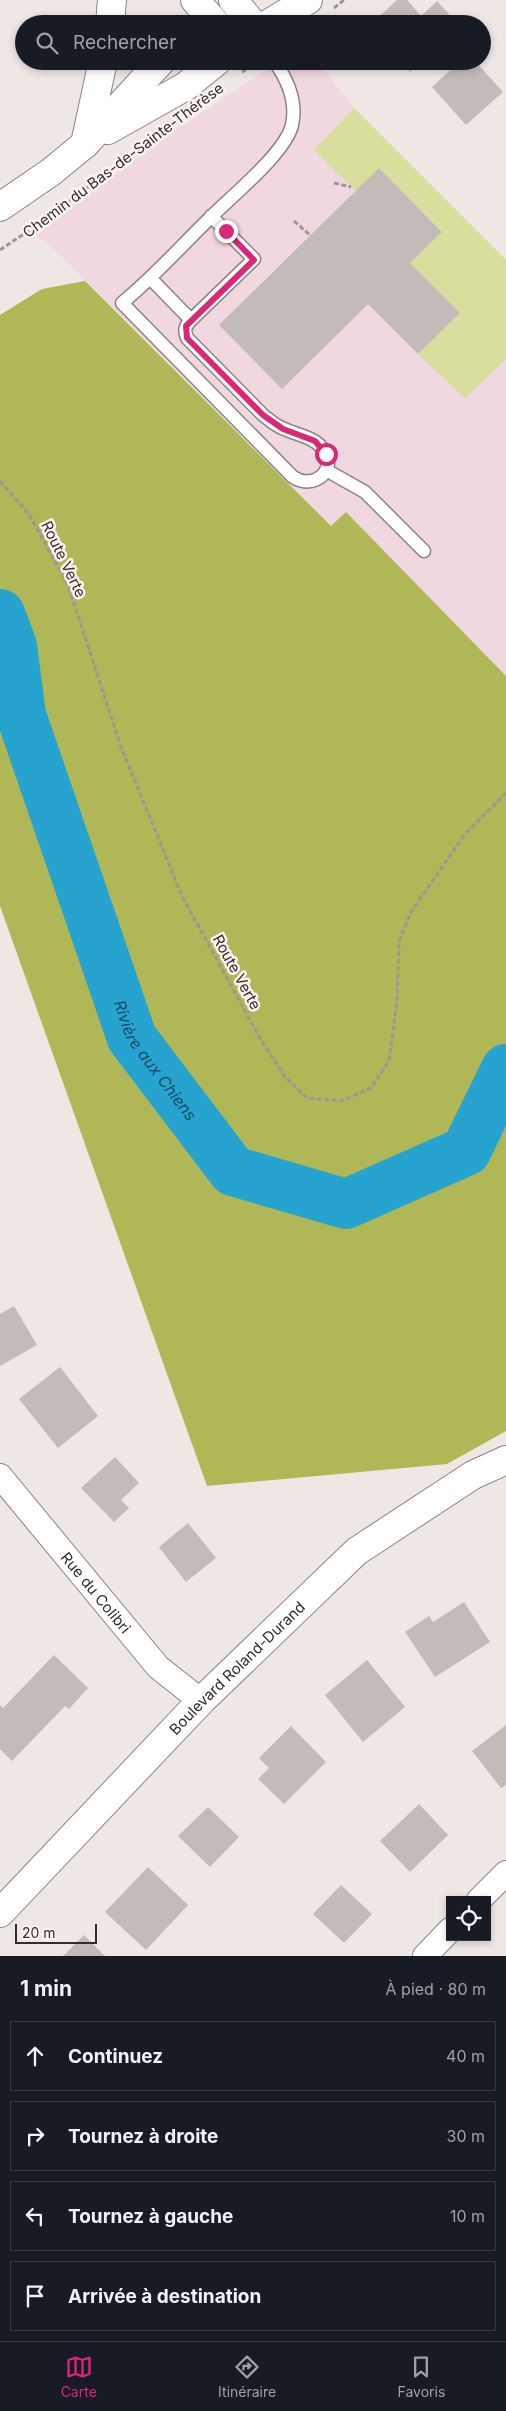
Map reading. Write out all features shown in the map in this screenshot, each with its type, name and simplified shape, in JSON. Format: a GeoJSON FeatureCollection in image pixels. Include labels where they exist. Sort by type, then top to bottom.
{"type":"FeatureCollection","features":[{"type":"Feature","properties":{"kind":"main road"},"geometry":{"type":"LineString","coordinates":[[111,15],[112,0]]}},
{"type":"Feature","properties":{"kind":"main road"},"geometry":{"type":"LineString","coordinates":[[209,15],[233,0],[246,15]]}},
{"type":"Feature","properties":{"kind":"main road"},"geometry":{"type":"LineString","coordinates":[[283,15],[308,0]]}},
{"type":"Feature","properties":{"kind":"main road"},"geometry":{"type":"LineString","coordinates":[[85,144],[101,70]]}},
{"type":"Feature","properties":{"kind":"main road","name":"Chemin du Bas-de-Sainte-Thérèse"},"geometry":{"type":"LineString","coordinates":[[85,144],[153,70]]}},
{"type":"Feature","properties":{"kind":"main road","name":"Chemin du Bas-de-Sainte-Thérèse"},"geometry":{"type":"LineString","coordinates":[[0,207],[50,172],[85,144],[186,86],[223,70]]}},
{"type":"Feature","properties":{"kind":"main road","name":"Boulevard Roland-Durand"},"geometry":{"type":"LineString","coordinates":[[0,1913],[201,1701],[356,1551],[473,1475],[506,1460]]}},
{"type":"Feature","properties":{"kind":"street","name":"Rue du Colibri"},"geometry":{"type":"LineString","coordinates":[[0,1476],[158,1667],[201,1701]]}},
{"type":"Feature","properties":{"kind":"street"},"geometry":{"type":"LineString","coordinates":[[483,1896],[506,1873]]}},
{"type":"Feature","properties":{"kind":"street"},"geometry":{"type":"LineString","coordinates":[[425,1956],[446,1934]]}},
{"type":"Feature","properties":{"kind":"lane"},"geometry":{"type":"LineString","coordinates":[[211,216],[254,260],[191,320],[186,326],[187,338],[274,424],[315,441],[322,448],[328,461],[326,470],[314,481],[306,483],[293,477],[122,303],[151,279],[211,216],[268,160],[288,135],[293,118],[292,99],[280,70]]}},
{"type":"Feature","properties":{"kind":"lane"},"geometry":{"type":"LineString","coordinates":[[151,279],[191,320]]}},
{"type":"Feature","properties":{"kind":"lane"},"geometry":{"type":"LineString","coordinates":[[326,470],[365,492],[424,551]]}},
{"type":"Feature","properties":{"kind":"path","name":"Chemin du Bas-de-Sainte-Thérèse"},"geometry":{"type":"LineString","coordinates":[[0,250],[46,219],[155,137]]}},
{"type":"Feature","properties":{"kind":"path"},"geometry":{"type":"LineString","coordinates":[[334,183],[351,187]]}},
{"type":"Feature","properties":{"kind":"path"},"geometry":{"type":"LineString","coordinates":[[294,220],[310,236]]}},
{"type":"Feature","properties":{"kind":"path","name":"Route Verte"},"geometry":{"type":"LineString","coordinates":[[0,481],[29,514],[68,585],[121,747],[182,896],[258,1035],[285,1077],[307,1098],[342,1101],[371,1088],[389,1062],[397,1002],[399,941],[405,926],[412,912],[465,834],[506,793]]}},
{"type":"Feature","properties":{"kind":"shaded area"},"geometry":{"type":"Polygon","coordinates":[[[266,70],[324,70],[354,108],[506,260],[506,676],[346,512],[331,526],[55,250],[34,234],[179,128],[266,70]]]}},
{"type":"Feature","properties":{"kind":"green space"},"geometry":{"type":"Polygon","coordinates":[[[354,108],[506,260],[506,359],[465,398],[418,354],[460,313],[410,263],[442,231],[380,169],[356,191],[314,150],[354,108]]]}},
{"type":"Feature","properties":{"kind":"green space"},"geometry":{"type":"Polygon","coordinates":[[[85,281],[331,526],[346,512],[506,676],[506,1431],[447,1464],[207,1486],[0,906],[0,315],[42,289],[85,281]]]}},
{"type":"Feature","properties":{"kind":"building"},"geometry":{"type":"Polygon","coordinates":[[[397,0],[407,0],[420,15],[381,15],[397,0]]]}},
{"type":"Feature","properties":{"kind":"building"},"geometry":{"type":"Polygon","coordinates":[[[437,1],[450,15],[422,15],[437,1]]]}},
{"type":"Feature","properties":{"kind":"building"},"geometry":{"type":"Polygon","coordinates":[[[450,70],[483,70],[503,92],[466,125],[432,87],[450,70]]]}},
{"type":"Feature","properties":{"kind":"building"},"geometry":{"type":"Polygon","coordinates":[[[379,168],[442,232],[410,263],[460,313],[418,354],[368,304],[282,389],[219,325],[379,168]]]}},
{"type":"Feature","properties":{"kind":"building"},"geometry":{"type":"Polygon","coordinates":[[[14,1306],[37,1345],[0,1366],[0,1314],[14,1306]]]}},
{"type":"Feature","properties":{"kind":"building"},"geometry":{"type":"Polygon","coordinates":[[[60,1367],[98,1416],[58,1448],[19,1399],[60,1367]]]}},
{"type":"Feature","properties":{"kind":"building"},"geometry":{"type":"Polygon","coordinates":[[[115,1457],[139,1483],[121,1500],[129,1508],[114,1522],[81,1488],[115,1457]]]}},
{"type":"Feature","properties":{"kind":"building"},"geometry":{"type":"Polygon","coordinates":[[[188,1523],[216,1558],[186,1582],[159,1547],[188,1523]]]}},
{"type":"Feature","properties":{"kind":"building"},"geometry":{"type":"Polygon","coordinates":[[[464,1602],[490,1642],[435,1677],[405,1632],[429,1616],[433,1622],[464,1602]]]}},
{"type":"Feature","properties":{"kind":"building"},"geometry":{"type":"Polygon","coordinates":[[[54,1655],[88,1688],[69,1709],[65,1706],[12,1761],[0,1749],[0,1705],[3,1708],[54,1655]]]}},
{"type":"Feature","properties":{"kind":"building"},"geometry":{"type":"Polygon","coordinates":[[[367,1660],[405,1707],[363,1742],[325,1695],[367,1660]]]}},
{"type":"Feature","properties":{"kind":"building"},"geometry":{"type":"Polygon","coordinates":[[[506,1725],[506,1785],[501,1788],[472,1751],[506,1725]]]}},
{"type":"Feature","properties":{"kind":"building"},"geometry":{"type":"Polygon","coordinates":[[[291,1726],[326,1762],[284,1804],[258,1779],[269,1768],[259,1758],[291,1726]]]}},
{"type":"Feature","properties":{"kind":"building"},"geometry":{"type":"Polygon","coordinates":[[[419,1804],[448,1835],[410,1872],[380,1841],[419,1804]]]}},
{"type":"Feature","properties":{"kind":"building"},"geometry":{"type":"Polygon","coordinates":[[[208,1807],[239,1837],[210,1867],[178,1836],[208,1807]]]}},
{"type":"Feature","properties":{"kind":"building"},"geometry":{"type":"Polygon","coordinates":[[[148,1867],[188,1905],[146,1950],[105,1912],[148,1867]]]}},
{"type":"Feature","properties":{"kind":"building"},"geometry":{"type":"Polygon","coordinates":[[[341,1885],[372,1914],[344,1943],[313,1914],[341,1885]]]}},
{"type":"Feature","properties":{"kind":"building"},"geometry":{"type":"Polygon","coordinates":[[[84,1935],[105,1956],[63,1956],[84,1935]]]}},
{"type":"Feature","properties":{"kind":"waterway","name":"Rivière aux Chiens"},"geometry":{"type":"LineString","coordinates":[[0,614],[12,646],[21,715],[132,1038],[233,1171],[346,1204],[466,1151],[506,1069]]}},
{"type":"Feature","properties":{"kind":"route"},"geometry":{"type":"LineString","coordinates":[[226,231],[254,260],[191,320],[186,326],[187,338],[263,415],[283,429],[315,441],[326,454]]}}]}
